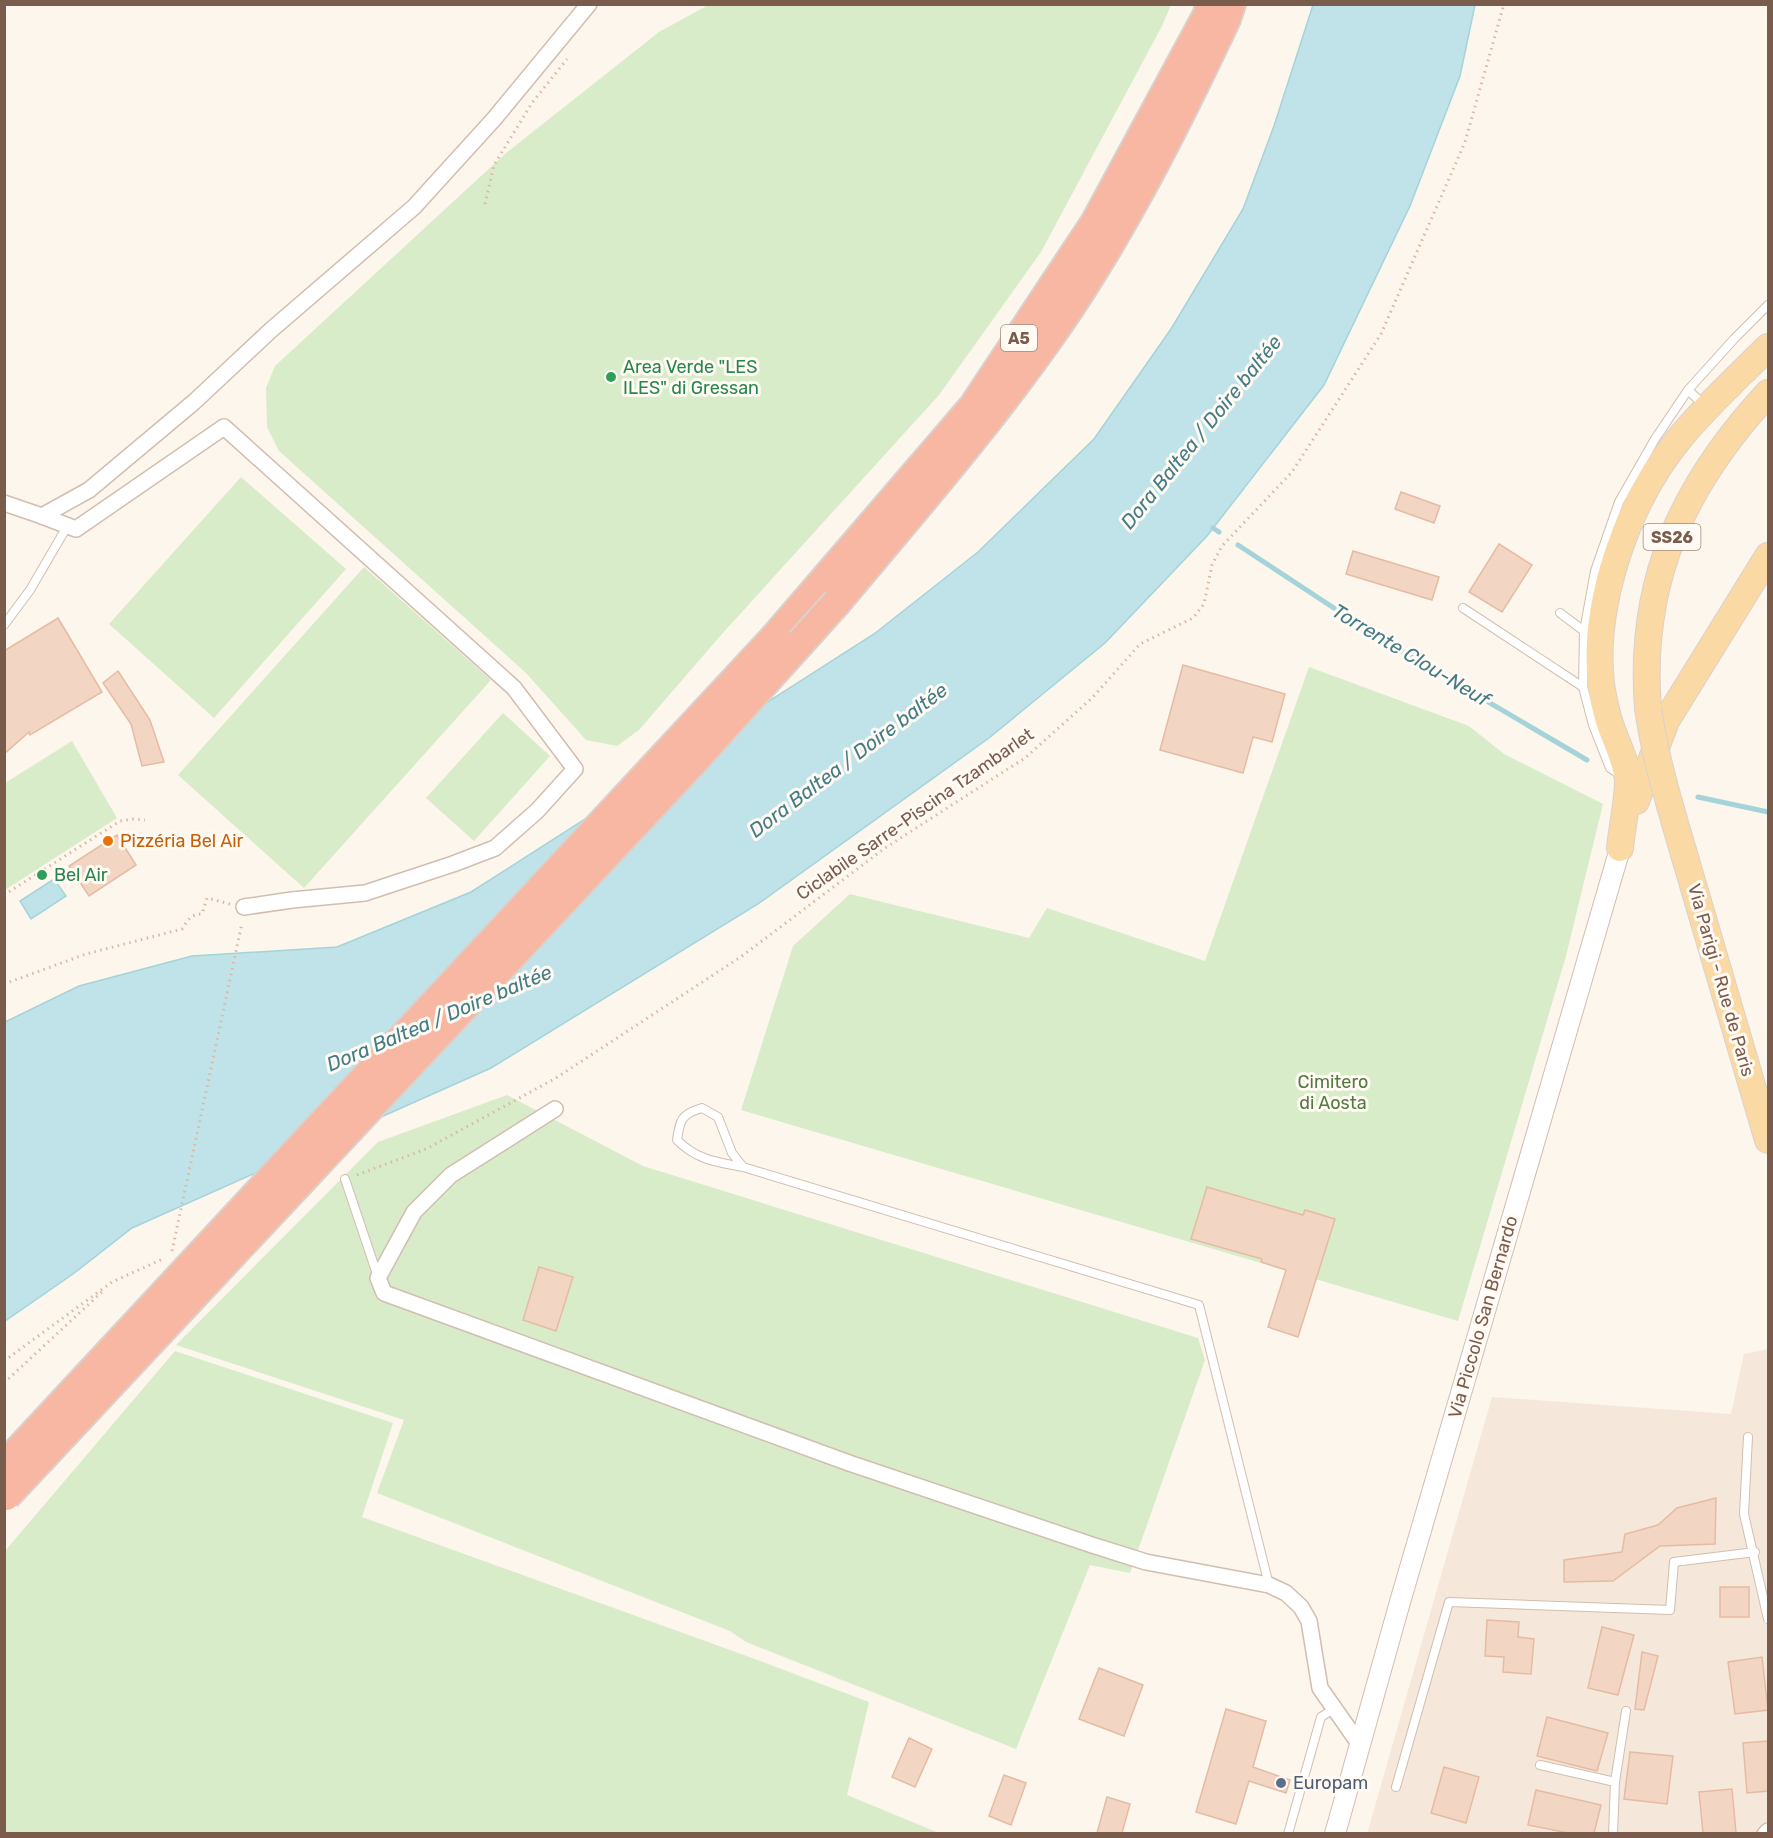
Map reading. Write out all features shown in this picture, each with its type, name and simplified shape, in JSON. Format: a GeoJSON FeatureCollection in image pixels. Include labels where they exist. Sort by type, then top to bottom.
{"type":"FeatureCollection","features":[{"type":"Feature","properties":{"kind":"highway","name":"A5"},"geometry":{"type":"LineString","coordinates":[[4,1466],[776,636],[973,406],[1095,223],[1208,14],[1210,4]]}},
{"type":"Feature","properties":{"kind":"highway","name":"A5"},"geometry":{"type":"LineString","coordinates":[[5,1497],[693,762],[837,602],[987,422],[1058,325],[1115,236],[1171,134],[1231,4]]}},
{"type":"Feature","properties":{"kind":"main road"},"geometry":{"type":"LineString","coordinates":[[1635,790],[1609,721],[1602,686],[1599,647],[1604,605],[1616,561],[1641,495],[1678,440],[1768,347]]}},
{"type":"Feature","properties":{"kind":"main road","name":"Via Parigi - Rue de Paris"},"geometry":{"type":"LineString","coordinates":[[1768,393],[1746,417],[1701,480],[1683,510],[1670,543],[1652,603],[1645,676],[1653,745],[1662,781],[1768,1140]]}},
{"type":"Feature","properties":{"kind":"main road"},"geometry":{"type":"LineString","coordinates":[[1620,849],[1635,790],[1653,756],[1666,721],[1768,556]]}},
{"type":"Feature","properties":{"kind":"main road"},"geometry":{"type":"LineString","coordinates":[[1620,752],[1630,760],[1640,762],[1653,756]]}},
{"type":"Feature","properties":{"kind":"street"},"geometry":{"type":"LineString","coordinates":[[42,516],[89,490],[194,402],[271,330],[414,207],[494,119],[589,4]]}},
{"type":"Feature","properties":{"kind":"street"},"geometry":{"type":"LineString","coordinates":[[4,504],[76,529],[224,427],[514,688],[575,769],[537,811],[495,848],[365,893],[292,900],[244,913]]}},
{"type":"Feature","properties":{"kind":"street","name":"Via Piccolo San Bernardo"},"geometry":{"type":"LineString","coordinates":[[1335,1833],[1400,1602],[1620,849]]}},
{"type":"Feature","properties":{"kind":"street"},"geometry":{"type":"LineString","coordinates":[[555,1108],[451,1174],[414,1212],[378,1278],[384,1293],[849,1463],[1146,1562],[1269,1585],[1286,1593],[1301,1607],[1310,1622],[1320,1688],[1360,1745]]}},
{"type":"Feature","properties":{"kind":"lane"},"geometry":{"type":"LineString","coordinates":[[1635,790],[1610,768],[1593,725],[1583,687],[1584,631],[1595,571],[1618,502],[1655,439],[1688,390],[1768,305]]}},
{"type":"Feature","properties":{"kind":"lane"},"geometry":{"type":"LineString","coordinates":[[1688,390],[1707,408]]}},
{"type":"Feature","properties":{"kind":"lane"},"geometry":{"type":"LineString","coordinates":[[4,625],[30,590],[68,525]]}},
{"type":"Feature","properties":{"kind":"lane"},"geometry":{"type":"LineString","coordinates":[[1463,608],[1583,687]]}},
{"type":"Feature","properties":{"kind":"lane"},"geometry":{"type":"LineString","coordinates":[[1560,613],[1584,631]]}},
{"type":"Feature","properties":{"kind":"lane"},"geometry":{"type":"LineString","coordinates":[[743,1167],[732,1153],[718,1117],[702,1108],[688,1112],[680,1122],[677,1140],[690,1152],[711,1161],[743,1167],[1199,1305],[1269,1585]]}},
{"type":"Feature","properties":{"kind":"lane"},"geometry":{"type":"LineString","coordinates":[[345,1179],[378,1278]]}},
{"type":"Feature","properties":{"kind":"lane"},"geometry":{"type":"LineString","coordinates":[[1748,1437],[1744,1514],[1755,1552],[1768,1619]]}},
{"type":"Feature","properties":{"kind":"lane"},"geometry":{"type":"LineString","coordinates":[[1396,1787],[1449,1602],[1670,1610],[1674,1562],[1755,1552]]}},
{"type":"Feature","properties":{"kind":"lane"},"geometry":{"type":"LineString","coordinates":[[1288,1833],[1322,1717],[1335,1708]]}},
{"type":"Feature","properties":{"kind":"lane"},"geometry":{"type":"LineString","coordinates":[[1613,1833],[1615,1782],[1626,1711]]}},
{"type":"Feature","properties":{"kind":"lane"},"geometry":{"type":"LineString","coordinates":[[1540,1765],[1615,1782]]}},
{"type":"Feature","properties":{"kind":"path","name":"Ciclabile Sarre-Piscina Tzambarlet"},"geometry":{"type":"LineString","coordinates":[[345,1179],[426,1149],[556,1078],[742,956],[885,848],[1026,758],[1093,696],[1140,644],[1193,618],[1204,604],[1212,565],[1222,546],[1292,472],[1381,334],[1465,142],[1504,4]]}},
{"type":"Feature","properties":{"kind":"path"},"geometry":{"type":"LineString","coordinates":[[485,204],[494,165],[532,103],[570,55]]}},
{"type":"Feature","properties":{"kind":"path"},"geometry":{"type":"LineString","coordinates":[[4,895],[120,821],[145,820]]}},
{"type":"Feature","properties":{"kind":"path"},"geometry":{"type":"LineString","coordinates":[[4,984],[95,951],[182,929],[189,918],[195,914],[202,914],[207,898],[244,913],[171,1256],[112,1282],[4,1361]]}},
{"type":"Feature","properties":{"kind":"path"},"geometry":{"type":"LineString","coordinates":[[4,1383],[112,1282]]}},
{"type":"Feature","properties":{"kind":"shaded area"},"geometry":{"type":"Polygon","coordinates":[[[1768,1349],[1768,1833],[1367,1834],[1492,1397],[1731,1414],[1744,1354],[1768,1349]]]}},
{"type":"Feature","properties":{"kind":"green space","name":"Area Verde \"LES ILES\" di Gressan"},"geometry":{"type":"Polygon","coordinates":[[[710,4],[1171,5],[1162,26],[1041,252],[939,395],[721,635],[639,730],[617,746],[586,740],[526,673],[279,451],[267,427],[266,388],[275,366],[506,153],[659,32],[710,4]]]}},
{"type":"Feature","properties":{"kind":"green space"},"geometry":{"type":"Polygon","coordinates":[[[241,477],[346,569],[214,718],[109,624],[241,477]]]}},
{"type":"Feature","properties":{"kind":"green space"},"geometry":{"type":"Polygon","coordinates":[[[364,567],[491,680],[304,888],[178,775],[364,567]]]}},
{"type":"Feature","properties":{"kind":"green space","name":"Cimitero di Aosta"},"geometry":{"type":"Polygon","coordinates":[[[1309,667],[1469,726],[1504,754],[1603,804],[1566,956],[1458,1321],[741,1110],[793,946],[850,894],[1029,938],[1047,908],[1205,961],[1309,667]]]}},
{"type":"Feature","properties":{"kind":"green space"},"geometry":{"type":"Polygon","coordinates":[[[503,713],[550,756],[474,841],[426,798],[503,713]]]}},
{"type":"Feature","properties":{"kind":"green space"},"geometry":{"type":"Polygon","coordinates":[[[72,741],[117,818],[5,890],[5,783],[72,741]]]}},
{"type":"Feature","properties":{"kind":"green space"},"geometry":{"type":"Polygon","coordinates":[[[507,1095],[643,1166],[1198,1338],[1205,1360],[1130,1573],[1090,1565],[1016,1749],[746,1642],[730,1631],[377,1493],[404,1420],[176,1345],[378,1142],[507,1095]]]}},
{"type":"Feature","properties":{"kind":"green space"},"geometry":{"type":"Polygon","coordinates":[[[175,1351],[393,1423],[362,1517],[869,1702],[847,1795],[939,1833],[5,1833],[5,1551],[175,1351]]]}},
{"type":"Feature","properties":{"kind":"water","name":"Dora Baltea / Doire baltée"},"geometry":{"type":"Polygon","coordinates":[[[1313,5],[1475,5],[1460,76],[1410,206],[1324,385],[1207,536],[1105,643],[989,738],[758,904],[491,1068],[132,1228],[73,1274],[5,1321],[5,1022],[79,986],[192,956],[337,947],[471,892],[874,634],[978,552],[1094,439],[1171,329],[1243,209],[1274,126],[1313,5]]]}},
{"type":"Feature","properties":{"kind":"water"},"geometry":{"type":"Polygon","coordinates":[[[54,879],[66,896],[31,919],[20,901],[54,879]]]}},
{"type":"Feature","properties":{"kind":"building"},"geometry":{"type":"Polygon","coordinates":[[[1401,492],[1440,506],[1434,523],[1395,509],[1401,492]]]}},
{"type":"Feature","properties":{"kind":"building"},"geometry":{"type":"Polygon","coordinates":[[[1499,544],[1532,565],[1502,612],[1469,592],[1499,544]]]}},
{"type":"Feature","properties":{"kind":"building"},"geometry":{"type":"Polygon","coordinates":[[[1353,551],[1439,577],[1432,600],[1346,574],[1353,551]]]}},
{"type":"Feature","properties":{"kind":"building"},"geometry":{"type":"Polygon","coordinates":[[[58,618],[102,692],[30,735],[29,732],[4,754],[4,651],[58,618]]]}},
{"type":"Feature","properties":{"kind":"building"},"geometry":{"type":"Polygon","coordinates":[[[1183,665],[1285,694],[1272,742],[1253,737],[1243,773],[1160,750],[1183,665]]]}},
{"type":"Feature","properties":{"kind":"building"},"geometry":{"type":"Polygon","coordinates":[[[118,671],[150,720],[164,762],[142,766],[131,724],[103,683],[118,671]]]}},
{"type":"Feature","properties":{"kind":"building"},"geometry":{"type":"Polygon","coordinates":[[[117,835],[136,865],[89,896],[69,866],[117,835]]]}},
{"type":"Feature","properties":{"kind":"building"},"geometry":{"type":"Polygon","coordinates":[[[1207,1187],[1303,1215],[1305,1210],[1335,1219],[1298,1337],[1268,1327],[1286,1270],[1261,1262],[1262,1259],[1191,1239],[1207,1187]]]}},
{"type":"Feature","properties":{"kind":"building"},"geometry":{"type":"Polygon","coordinates":[[[539,1267],[573,1277],[556,1331],[523,1320],[539,1267]]]}},
{"type":"Feature","properties":{"kind":"building"},"geometry":{"type":"Polygon","coordinates":[[[1716,1498],[1715,1544],[1660,1546],[1613,1581],[1564,1582],[1564,1560],[1622,1552],[1625,1534],[1658,1525],[1677,1508],[1716,1498]]]}},
{"type":"Feature","properties":{"kind":"building"},"geometry":{"type":"Polygon","coordinates":[[[1720,1587],[1749,1587],[1749,1617],[1720,1617],[1720,1587]]]}},
{"type":"Feature","properties":{"kind":"building"},"geometry":{"type":"Polygon","coordinates":[[[1487,1620],[1519,1622],[1518,1637],[1534,1639],[1531,1674],[1503,1672],[1504,1657],[1485,1656],[1487,1620]]]}},
{"type":"Feature","properties":{"kind":"building"},"geometry":{"type":"Polygon","coordinates":[[[1602,1627],[1634,1635],[1618,1695],[1588,1688],[1602,1627]]]}},
{"type":"Feature","properties":{"kind":"building"},"geometry":{"type":"Polygon","coordinates":[[[1642,1652],[1658,1656],[1644,1710],[1635,1709],[1642,1652]]]}},
{"type":"Feature","properties":{"kind":"building"},"geometry":{"type":"Polygon","coordinates":[[[1762,1657],[1768,1710],[1735,1714],[1728,1662],[1762,1657]]]}},
{"type":"Feature","properties":{"kind":"building"},"geometry":{"type":"Polygon","coordinates":[[[1099,1668],[1143,1685],[1124,1736],[1079,1719],[1099,1668]]]}},
{"type":"Feature","properties":{"kind":"building"},"geometry":{"type":"Polygon","coordinates":[[[1226,1709],[1266,1721],[1253,1767],[1290,1780],[1286,1793],[1249,1781],[1236,1824],[1196,1812],[1226,1709]]]}},
{"type":"Feature","properties":{"kind":"building"},"geometry":{"type":"Polygon","coordinates":[[[1547,1717],[1608,1733],[1597,1771],[1537,1756],[1547,1717]]]}},
{"type":"Feature","properties":{"kind":"building"},"geometry":{"type":"Polygon","coordinates":[[[909,1738],[932,1749],[915,1787],[892,1777],[909,1738]]]}},
{"type":"Feature","properties":{"kind":"building"},"geometry":{"type":"Polygon","coordinates":[[[1768,1741],[1768,1791],[1747,1793],[1743,1743],[1768,1741]]]}},
{"type":"Feature","properties":{"kind":"building"},"geometry":{"type":"Polygon","coordinates":[[[1630,1752],[1673,1756],[1667,1804],[1624,1799],[1630,1752]]]}},
{"type":"Feature","properties":{"kind":"building"},"geometry":{"type":"Polygon","coordinates":[[[1444,1767],[1479,1777],[1466,1823],[1431,1813],[1444,1767]]]}},
{"type":"Feature","properties":{"kind":"building"},"geometry":{"type":"Polygon","coordinates":[[[1004,1775],[1026,1783],[1011,1825],[989,1816],[1004,1775]]]}},
{"type":"Feature","properties":{"kind":"building"},"geometry":{"type":"Polygon","coordinates":[[[1732,1789],[1736,1833],[1703,1833],[1699,1792],[1732,1789]]]}},
{"type":"Feature","properties":{"kind":"building"},"geometry":{"type":"Polygon","coordinates":[[[1536,1790],[1601,1805],[1594,1833],[1568,1833],[1528,1825],[1536,1790]]]}},
{"type":"Feature","properties":{"kind":"building"},"geometry":{"type":"Polygon","coordinates":[[[1107,1797],[1130,1804],[1122,1833],[1097,1833],[1107,1797]]]}},
{"type":"Feature","properties":{"kind":"waterway","name":"Torrente Clou-Neuf"},"geometry":{"type":"LineString","coordinates":[[1213,528],[1219,532]]}},
{"type":"Feature","properties":{"kind":"waterway","name":"Torrente Clou-Neuf"},"geometry":{"type":"LineString","coordinates":[[1238,545],[1381,639],[1587,760]]}},
{"type":"Feature","properties":{"kind":"waterway","name":"Torrente Clou-Neuf"},"geometry":{"type":"LineString","coordinates":[[1698,797],[1768,812]]}},
{"type":"Feature","properties":{"kind":"place","name":"Area Verde \"LES ILES\" di Gressan"},"geometry":{"type":"Point","coordinates":[611,377]}},
{"type":"Feature","properties":{"kind":"place","name":"Pizzéria Bel Air"},"geometry":{"type":"Point","coordinates":[108,841]}},
{"type":"Feature","properties":{"kind":"place","name":"Bel Air"},"geometry":{"type":"Point","coordinates":[42,875]}},
{"type":"Feature","properties":{"kind":"place","name":"Europam"},"geometry":{"type":"Point","coordinates":[1281,1783]}}]}
